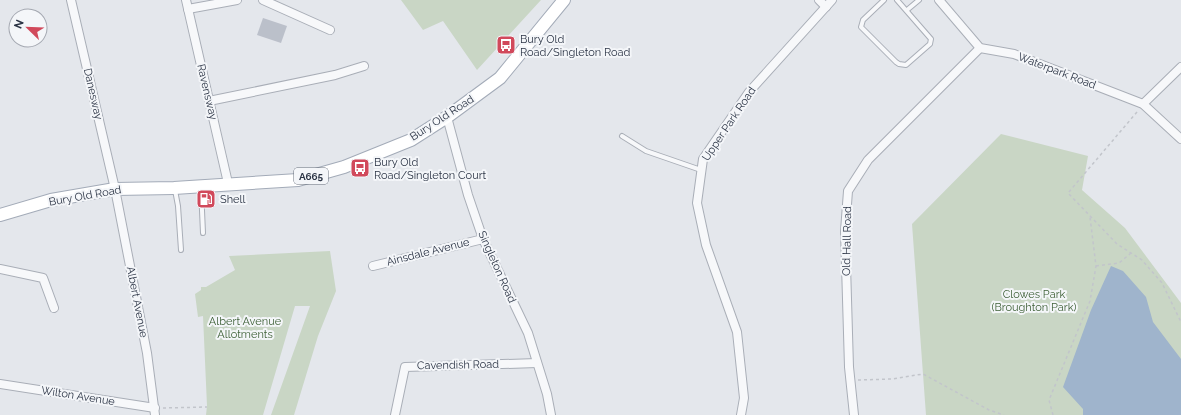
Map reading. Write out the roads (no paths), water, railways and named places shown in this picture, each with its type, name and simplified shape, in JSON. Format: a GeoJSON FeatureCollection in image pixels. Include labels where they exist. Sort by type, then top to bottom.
{"type":"FeatureCollection","features":[{"type":"Feature","properties":{"kind":"main road","name":"Bury Old Road"},"geometry":{"type":"LineString","coordinates":[[0,216],[51,200],[115,189],[174,188],[228,183],[298,180],[344,167],[411,140],[447,117],[500,78],[564,0]]}},
{"type":"Feature","properties":{"kind":"street","name":"Danesway"},"geometry":{"type":"LineString","coordinates":[[71,0],[115,189]]}},
{"type":"Feature","properties":{"kind":"street","name":"Ravensway"},"geometry":{"type":"LineString","coordinates":[[186,0],[228,183]]}},
{"type":"Feature","properties":{"kind":"street"},"geometry":{"type":"LineString","coordinates":[[188,9],[237,0]]}},
{"type":"Feature","properties":{"kind":"street"},"geometry":{"type":"LineString","coordinates":[[263,0],[330,30]]}},
{"type":"Feature","properties":{"kind":"street"},"geometry":{"type":"LineString","coordinates":[[819,0],[826,7]]}},
{"type":"Feature","properties":{"kind":"street","name":"Upper Park Road"},"geometry":{"type":"LineString","coordinates":[[741,415],[744,398],[737,332],[706,245],[697,203],[703,159],[749,92],[832,0]]}},
{"type":"Feature","properties":{"kind":"street"},"geometry":{"type":"LineString","coordinates":[[939,0],[980,48]]}},
{"type":"Feature","properties":{"kind":"street","name":"Waterpark Road"},"geometry":{"type":"LineString","coordinates":[[980,48],[1014,54],[1144,104],[1181,139]]}},
{"type":"Feature","properties":{"kind":"street","name":"Old Hall Road"},"geometry":{"type":"LineString","coordinates":[[854,415],[851,380],[845,231],[848,191],[868,160],[980,48]]}},
{"type":"Feature","properties":{"kind":"street"},"geometry":{"type":"LineString","coordinates":[[209,101],[335,75],[364,66]]}},
{"type":"Feature","properties":{"kind":"street"},"geometry":{"type":"LineString","coordinates":[[1144,104],[1181,67]]}},
{"type":"Feature","properties":{"kind":"street","name":"Singleton Road"},"geometry":{"type":"LineString","coordinates":[[447,117],[468,195],[483,239],[528,333],[547,394],[551,415]]}},
{"type":"Feature","properties":{"kind":"street","name":"Albert Avenue"},"geometry":{"type":"LineString","coordinates":[[115,189],[147,353],[155,412]]}},
{"type":"Feature","properties":{"kind":"street","name":"Ainsdale Avenue"},"geometry":{"type":"LineString","coordinates":[[373,266],[483,239]]}},
{"type":"Feature","properties":{"kind":"street"},"geometry":{"type":"LineString","coordinates":[[0,269],[43,278],[54,308]]}},
{"type":"Feature","properties":{"kind":"street","name":"Cavendish Road"},"geometry":{"type":"LineString","coordinates":[[395,415],[404,367],[537,363]]}},
{"type":"Feature","properties":{"kind":"street","name":"Wilton Avenue"},"geometry":{"type":"LineString","coordinates":[[0,384],[155,412]]}},
{"type":"Feature","properties":{"kind":"lane"},"geometry":{"type":"LineString","coordinates":[[884,0],[863,20],[860,27],[896,62],[902,65],[910,63],[931,42],[929,35],[897,0]]}},
{"type":"Feature","properties":{"kind":"lane"},"geometry":{"type":"LineString","coordinates":[[907,10],[919,0]]}},
{"type":"Feature","properties":{"kind":"lane"},"geometry":{"type":"LineString","coordinates":[[622,136],[646,151],[701,170]]}},
{"type":"Feature","properties":{"kind":"lane"},"geometry":{"type":"LineString","coordinates":[[201,186],[202,233]]}},
{"type":"Feature","properties":{"kind":"lane"},"geometry":{"type":"LineString","coordinates":[[174,188],[178,206],[181,250]]}},
{"type":"Feature","properties":{"kind":"water"},"geometry":{"type":"Polygon","coordinates":[[[1111,266],[1123,271],[1146,297],[1153,322],[1181,359],[1181,415],[1083,415],[1083,409],[1063,387],[1091,310],[1111,266]]]}},
{"type":"Feature","properties":{"kind":"place","name":"Bury Old Road/Singleton Road"},"geometry":{"type":"Point","coordinates":[506,45]}},
{"type":"Feature","properties":{"kind":"place","name":"Bury Old Road/Singleton Court"},"geometry":{"type":"Point","coordinates":[360,168]}},
{"type":"Feature","properties":{"kind":"place","name":"Shell"},"geometry":{"type":"Point","coordinates":[206,199]}},
{"type":"Feature","properties":{"kind":"park label","name":"Clowes Park (Broughton Park)"},"geometry":{"type":"Point","coordinates":[1034,300]}},
{"type":"Feature","properties":{"kind":"park label","name":"Albert Avenue Allotments"},"geometry":{"type":"Point","coordinates":[245,327]}}]}
